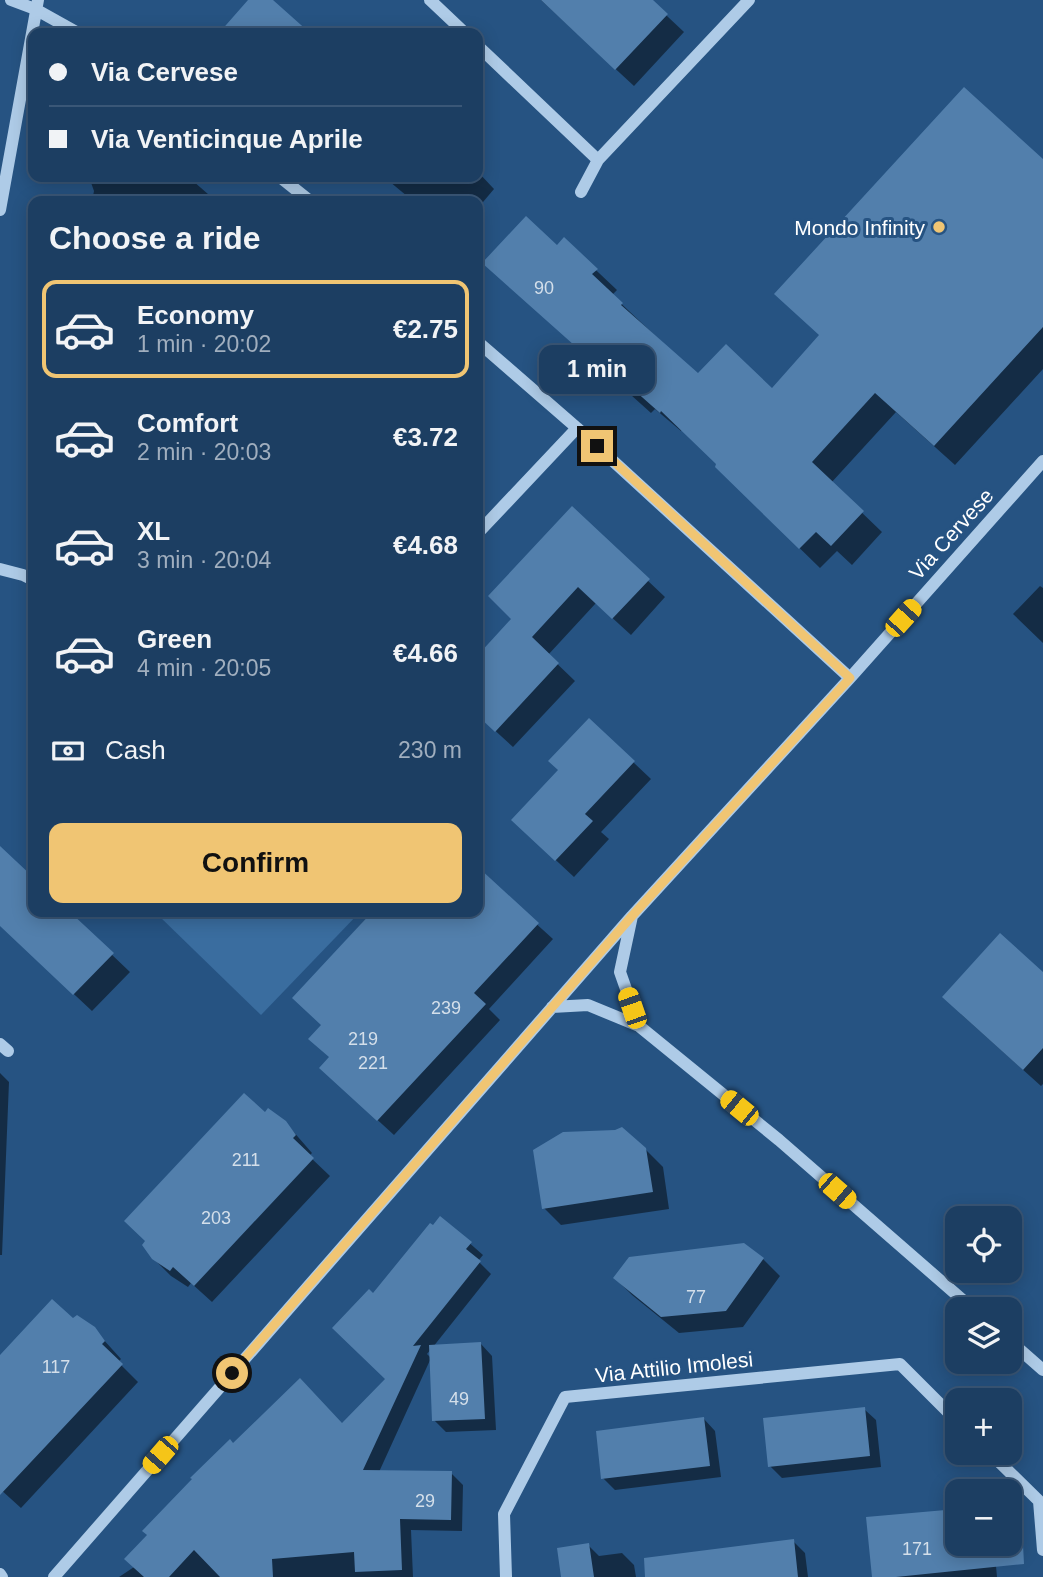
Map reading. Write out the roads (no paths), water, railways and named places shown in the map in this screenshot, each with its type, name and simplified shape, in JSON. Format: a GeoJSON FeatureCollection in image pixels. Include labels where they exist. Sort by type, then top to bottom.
{"type":"FeatureCollection","features":[{"type":"Feature","properties":{"kind":"street"},"geometry":{"type":"LineString","coordinates":[[11,0],[36,4],[71,28]]}},
{"type":"Feature","properties":{"kind":"street"},"geometry":{"type":"LineString","coordinates":[[430,0],[460,28]]}},
{"type":"Feature","properties":{"kind":"street"},"geometry":{"type":"LineString","coordinates":[[581,192],[598,160],[749,0]]}},
{"type":"Feature","properties":{"kind":"street"},"geometry":{"type":"LineString","coordinates":[[32,28],[36,4]]}},
{"type":"Feature","properties":{"kind":"street"},"geometry":{"type":"LineString","coordinates":[[0,210],[28,50]]}},
{"type":"Feature","properties":{"kind":"street"},"geometry":{"type":"LineString","coordinates":[[483,51],[598,160]]}},
{"type":"Feature","properties":{"kind":"street"},"geometry":{"type":"LineString","coordinates":[[286,182],[304,196]]}},
{"type":"Feature","properties":{"kind":"street"},"geometry":{"type":"LineString","coordinates":[[483,346],[577,428],[850,678]]}},
{"type":"Feature","properties":{"kind":"street"},"geometry":{"type":"LineString","coordinates":[[483,528],[577,428]]}},
{"type":"Feature","properties":{"kind":"street","name":"Via Cervese"},"geometry":{"type":"LineString","coordinates":[[54,1577],[632,916],[850,678],[1043,461]]}},
{"type":"Feature","properties":{"kind":"street"},"geometry":{"type":"LineString","coordinates":[[0,569],[28,578]]}},
{"type":"Feature","properties":{"kind":"street"},"geometry":{"type":"LineString","coordinates":[[632,916],[620,972],[639,1026]]}},
{"type":"Feature","properties":{"kind":"street"},"geometry":{"type":"LineString","coordinates":[[552,1007],[588,1005],[639,1026],[779,1140],[959,1297]]}},
{"type":"Feature","properties":{"kind":"street"},"geometry":{"type":"LineString","coordinates":[[1022,1352],[1043,1370]]}},
{"type":"Feature","properties":{"kind":"street","name":"Via Attilio Imolesi"},"geometry":{"type":"LineString","coordinates":[[506,1577],[505,1514],[565,1397],[900,1364],[945,1409]]}},
{"type":"Feature","properties":{"kind":"street"},"geometry":{"type":"LineString","coordinates":[[1002,1465],[1038,1501],[1043,1550]]}},
{"type":"Feature","properties":{"kind":"place","name":"Mondo Infinity"},"geometry":{"type":"Point","coordinates":[939,227]}}]}
